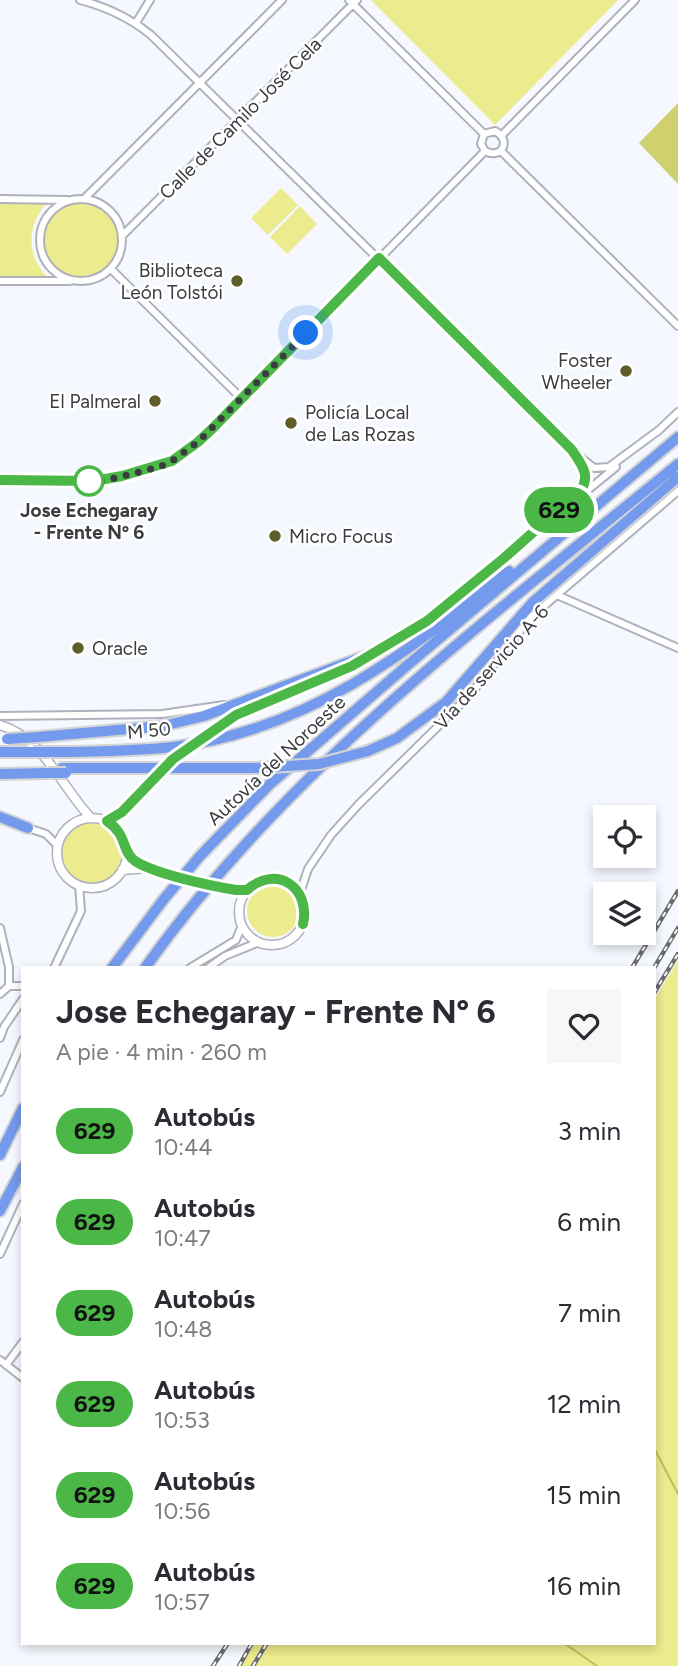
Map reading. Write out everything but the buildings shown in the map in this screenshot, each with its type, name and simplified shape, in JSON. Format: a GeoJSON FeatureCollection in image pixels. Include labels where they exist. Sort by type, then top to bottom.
{"type":"FeatureCollection","features":[{"type":"Feature","properties":{"kind":"highway","name":"Autovía del Noroeste"},"geometry":{"type":"LineString","coordinates":[[114,966],[200,856],[269,785],[403,668],[678,438]]}},
{"type":"Feature","properties":{"kind":"highway","name":"Autovía del Noroeste"},"geometry":{"type":"LineString","coordinates":[[147,966],[236,855],[293,792],[350,737],[416,679],[678,464]]}},
{"type":"Feature","properties":{"kind":"highway"},"geometry":{"type":"LineString","coordinates":[[0,768],[255,768],[319,764],[368,751],[397,738],[446,702],[533,602],[678,477]]}},
{"type":"Feature","properties":{"kind":"highway","name":"M 50"},"geometry":{"type":"LineString","coordinates":[[0,752],[126,751],[174,747],[245,731],[303,710],[347,689],[400,656],[440,627],[569,522],[586,515]]}},
{"type":"Feature","properties":{"kind":"highway"},"geometry":{"type":"LineString","coordinates":[[4,739],[163,726],[204,716],[376,652]]}},
{"type":"Feature","properties":{"kind":"highway"},"geometry":{"type":"LineString","coordinates":[[0,774],[47,770]]}},
{"type":"Feature","properties":{"kind":"highway"},"geometry":{"type":"LineString","coordinates":[[0,819],[28,828]]}},
{"type":"Feature","properties":{"kind":"highway"},"geometry":{"type":"LineString","coordinates":[[0,1155],[21,1112]]}},
{"type":"Feature","properties":{"kind":"highway"},"geometry":{"type":"LineString","coordinates":[[0,1211],[21,1171]]}},
{"type":"Feature","properties":{"kind":"street"},"geometry":{"type":"LineString","coordinates":[[80,0],[105,7],[136,23],[379,258],[572,450],[594,468],[609,467],[659,430]]}},
{"type":"Feature","properties":{"kind":"street"},"geometry":{"type":"LineString","coordinates":[[136,23],[150,0]]}},
{"type":"Feature","properties":{"kind":"street"},"geometry":{"type":"LineString","coordinates":[[84,199],[282,0]]}},
{"type":"Feature","properties":{"kind":"street"},"geometry":{"type":"LineString","coordinates":[[502,135],[635,0]]}},
{"type":"Feature","properties":{"kind":"street"},"geometry":{"type":"LineString","coordinates":[[353,1],[484,134]]}},
{"type":"Feature","properties":{"kind":"street","name":"Calle de Camilo José Cela"},"geometry":{"type":"LineString","coordinates":[[122,236],[353,1]]}},
{"type":"Feature","properties":{"kind":"street"},"geometry":{"type":"LineString","coordinates":[[493,131],[502,135],[505,141],[501,151],[493,154],[485,151],[481,144],[484,134],[493,131]]}},
{"type":"Feature","properties":{"kind":"street"},"geometry":{"type":"LineString","coordinates":[[0,480],[103,481],[159,467],[172,461],[198,442],[242,399],[485,151]]}},
{"type":"Feature","properties":{"kind":"street"},"geometry":{"type":"LineString","coordinates":[[501,151],[678,326]]}},
{"type":"Feature","properties":{"kind":"street"},"geometry":{"type":"LineString","coordinates":[[0,199],[84,199],[103,205],[110,211],[119,222],[122,236],[120,254],[111,269],[91,280],[0,281]]}},
{"type":"Feature","properties":{"kind":"street"},"geometry":{"type":"LineString","coordinates":[[72,200],[53,210],[46,219],[40,240],[50,267],[75,281]]}},
{"type":"Feature","properties":{"kind":"street"},"geometry":{"type":"LineString","coordinates":[[111,269],[242,399]]}},
{"type":"Feature","properties":{"kind":"street"},"geometry":{"type":"LineString","coordinates":[[213,730],[236,715],[352,666],[427,621],[678,412]]}},
{"type":"Feature","properties":{"kind":"street"},"geometry":{"type":"LineString","coordinates":[[504,558],[581,490],[587,474],[572,450]]}},
{"type":"Feature","properties":{"kind":"street","name":"Vía de servicio A-6"},"geometry":{"type":"LineString","coordinates":[[300,893],[308,869],[344,821],[470,695],[531,617],[678,492]]}},
{"type":"Feature","properties":{"kind":"street"},"geometry":{"type":"LineString","coordinates":[[557,595],[677,647]]}},
{"type":"Feature","properties":{"kind":"street"},"geometry":{"type":"LineString","coordinates":[[0,716],[162,713],[243,702]]}},
{"type":"Feature","properties":{"kind":"street"},"geometry":{"type":"LineString","coordinates":[[0,725],[17,732],[38,750],[91,818]]}},
{"type":"Feature","properties":{"kind":"street"},"geometry":{"type":"LineString","coordinates":[[107,821],[122,812],[150,781]]}},
{"type":"Feature","properties":{"kind":"street"},"geometry":{"type":"LineString","coordinates":[[127,853],[122,870],[108,884],[89,887],[79,885],[61,869],[58,846],[63,834],[72,824],[91,818],[107,821],[121,834],[127,853],[135,861],[168,873]]}},
{"type":"Feature","properties":{"kind":"street"},"geometry":{"type":"LineString","coordinates":[[28,828],[46,834],[58,846]]}},
{"type":"Feature","properties":{"kind":"street"},"geometry":{"type":"LineString","coordinates":[[122,870],[151,868]]}},
{"type":"Feature","properties":{"kind":"street"},"geometry":{"type":"LineString","coordinates":[[193,966],[236,940],[242,925],[240,904],[247,890],[254,884],[270,879],[287,882],[300,893],[306,914],[298,933],[280,944],[259,942],[225,956],[210,966]]}},
{"type":"Feature","properties":{"kind":"street"},"geometry":{"type":"LineString","coordinates":[[55,966],[80,911],[79,885]]}},
{"type":"Feature","properties":{"kind":"street"},"geometry":{"type":"LineString","coordinates":[[240,904],[222,888],[247,890]]}},
{"type":"Feature","properties":{"kind":"street"},"geometry":{"type":"LineString","coordinates":[[242,925],[249,935],[259,942]]}},
{"type":"Feature","properties":{"kind":"street"},"geometry":{"type":"LineString","coordinates":[[0,928],[9,967],[9,986]]}},
{"type":"Feature","properties":{"kind":"street"},"geometry":{"type":"LineString","coordinates":[[0,994],[9,986],[21,986]]}},
{"type":"Feature","properties":{"kind":"street"},"geometry":{"type":"LineString","coordinates":[[0,1038],[21,1002]]}},
{"type":"Feature","properties":{"kind":"street"},"geometry":{"type":"LineString","coordinates":[[0,1016],[4,1027]]}},
{"type":"Feature","properties":{"kind":"street"},"geometry":{"type":"LineString","coordinates":[[0,1092],[21,1045]]}},
{"type":"Feature","properties":{"kind":"street"},"geometry":{"type":"LineString","coordinates":[[0,1254],[21,1208]]}},
{"type":"Feature","properties":{"kind":"street"},"geometry":{"type":"LineString","coordinates":[[21,1344],[3,1363],[21,1376]]}},
{"type":"Feature","properties":{"kind":"shaded area"},"geometry":{"type":"Polygon","coordinates":[[[371,0],[618,0],[495,125],[371,0]]]}},
{"type":"Feature","properties":{"kind":"shaded area"},"geometry":{"type":"Polygon","coordinates":[[[678,103],[678,184],[639,143],[678,103]]]}},
{"type":"Feature","properties":{"kind":"shaded area"},"geometry":{"type":"Polygon","coordinates":[[[281,188],[298,205],[268,235],[251,218],[281,188]]]}},
{"type":"Feature","properties":{"kind":"shaded area"},"geometry":{"type":"Polygon","coordinates":[[[46,203],[32,231],[32,250],[47,277],[0,278],[0,204],[46,203]]]}},
{"type":"Feature","properties":{"kind":"shaded area"},"geometry":{"type":"Polygon","coordinates":[[[81,203],[95,206],[107,214],[115,226],[118,240],[115,254],[107,266],[95,274],[81,277],[67,274],[55,266],[47,254],[44,240],[47,226],[55,214],[67,206],[81,203]]]}},
{"type":"Feature","properties":{"kind":"shaded area"},"geometry":{"type":"Polygon","coordinates":[[[300,206],[317,224],[287,254],[270,237],[300,206]]]}},
{"type":"Feature","properties":{"kind":"shaded area"},"geometry":{"type":"Polygon","coordinates":[[[92,823],[113,832],[122,853],[113,874],[92,883],[71,874],[62,853],[71,832],[92,823]]]}},
{"type":"Feature","properties":{"kind":"shaded area"},"geometry":{"type":"Polygon","coordinates":[[[273,885],[283,887],[291,893],[297,901],[297,921],[291,929],[283,935],[273,937],[263,935],[255,929],[249,921],[247,911],[249,901],[255,893],[263,887],[273,885]]]}},
{"type":"Feature","properties":{"kind":"shaded area"},"geometry":{"type":"Polygon","coordinates":[[[678,960],[678,1666],[238,1666],[252,1645],[656,1645],[656,997],[678,960]]]}},
{"type":"Feature","properties":{"kind":"waterway"},"geometry":{"type":"LineString","coordinates":[[656,1452],[678,1494]]}},
{"type":"Feature","properties":{"kind":"waterway"},"geometry":{"type":"LineString","coordinates":[[567,1645],[597,1666]]}},
{"type":"Feature","properties":{"kind":"tunnel"},"geometry":{"type":"LineString","coordinates":[[150,781],[173,759],[213,730]]}},
{"type":"Feature","properties":{"kind":"tunnel"},"geometry":{"type":"LineString","coordinates":[[168,873],[212,885]]}},
{"type":"Feature","properties":{"kind":"railway"},"geometry":{"type":"LineString","coordinates":[[633,966],[678,891]]}},
{"type":"Feature","properties":{"kind":"railway"},"geometry":{"type":"LineString","coordinates":[[655,966],[678,928]]}},
{"type":"Feature","properties":{"kind":"railway"},"geometry":{"type":"LineString","coordinates":[[656,990],[678,954]]}},
{"type":"Feature","properties":{"kind":"railway"},"geometry":{"type":"LineString","coordinates":[[213,1666],[227,1645]]}},
{"type":"Feature","properties":{"kind":"railway"},"geometry":{"type":"LineString","coordinates":[[239,1666],[251,1645]]}},
{"type":"Feature","properties":{"kind":"railway"},"geometry":{"type":"LineString","coordinates":[[253,1666],[266,1645]]}},
{"type":"Feature","properties":{"kind":"bus line","name":"629"},"geometry":{"type":"LineString","coordinates":[[0,480],[103,481],[159,467],[172,461],[213,428],[379,258],[572,450],[587,474],[581,490],[427,621],[352,666],[236,715],[173,759],[122,812],[107,821],[121,834],[127,853],[135,861],[151,868],[236,890],[247,890],[262,880],[279,879],[287,882],[300,893],[303,900],[306,914],[303,924]]}},
{"type":"Feature","properties":{"kind":"place","name":"Biblioteca León Tolstói"},"geometry":{"type":"Point","coordinates":[237,281]}},
{"type":"Feature","properties":{"kind":"place","name":"Foster Wheeler"},"geometry":{"type":"Point","coordinates":[626,371]}},
{"type":"Feature","properties":{"kind":"place","name":"El Palmeral"},"geometry":{"type":"Point","coordinates":[155,401]}},
{"type":"Feature","properties":{"kind":"place","name":"Policía Local de Las Rozas"},"geometry":{"type":"Point","coordinates":[291,423]}},
{"type":"Feature","properties":{"kind":"place","name":"Jose Echegaray - Frente Nº 6"},"geometry":{"type":"Point","coordinates":[89,481]}},
{"type":"Feature","properties":{"kind":"place","name":"Micro Focus"},"geometry":{"type":"Point","coordinates":[275,536]}},
{"type":"Feature","properties":{"kind":"place","name":"Oracle"},"geometry":{"type":"Point","coordinates":[78,648]}},
{"type":"Feature","properties":{"kind":"route"},"geometry":{"type":"LineString","coordinates":[[89,481],[103,481],[159,467],[172,461],[198,442],[306,333]]}}]}
